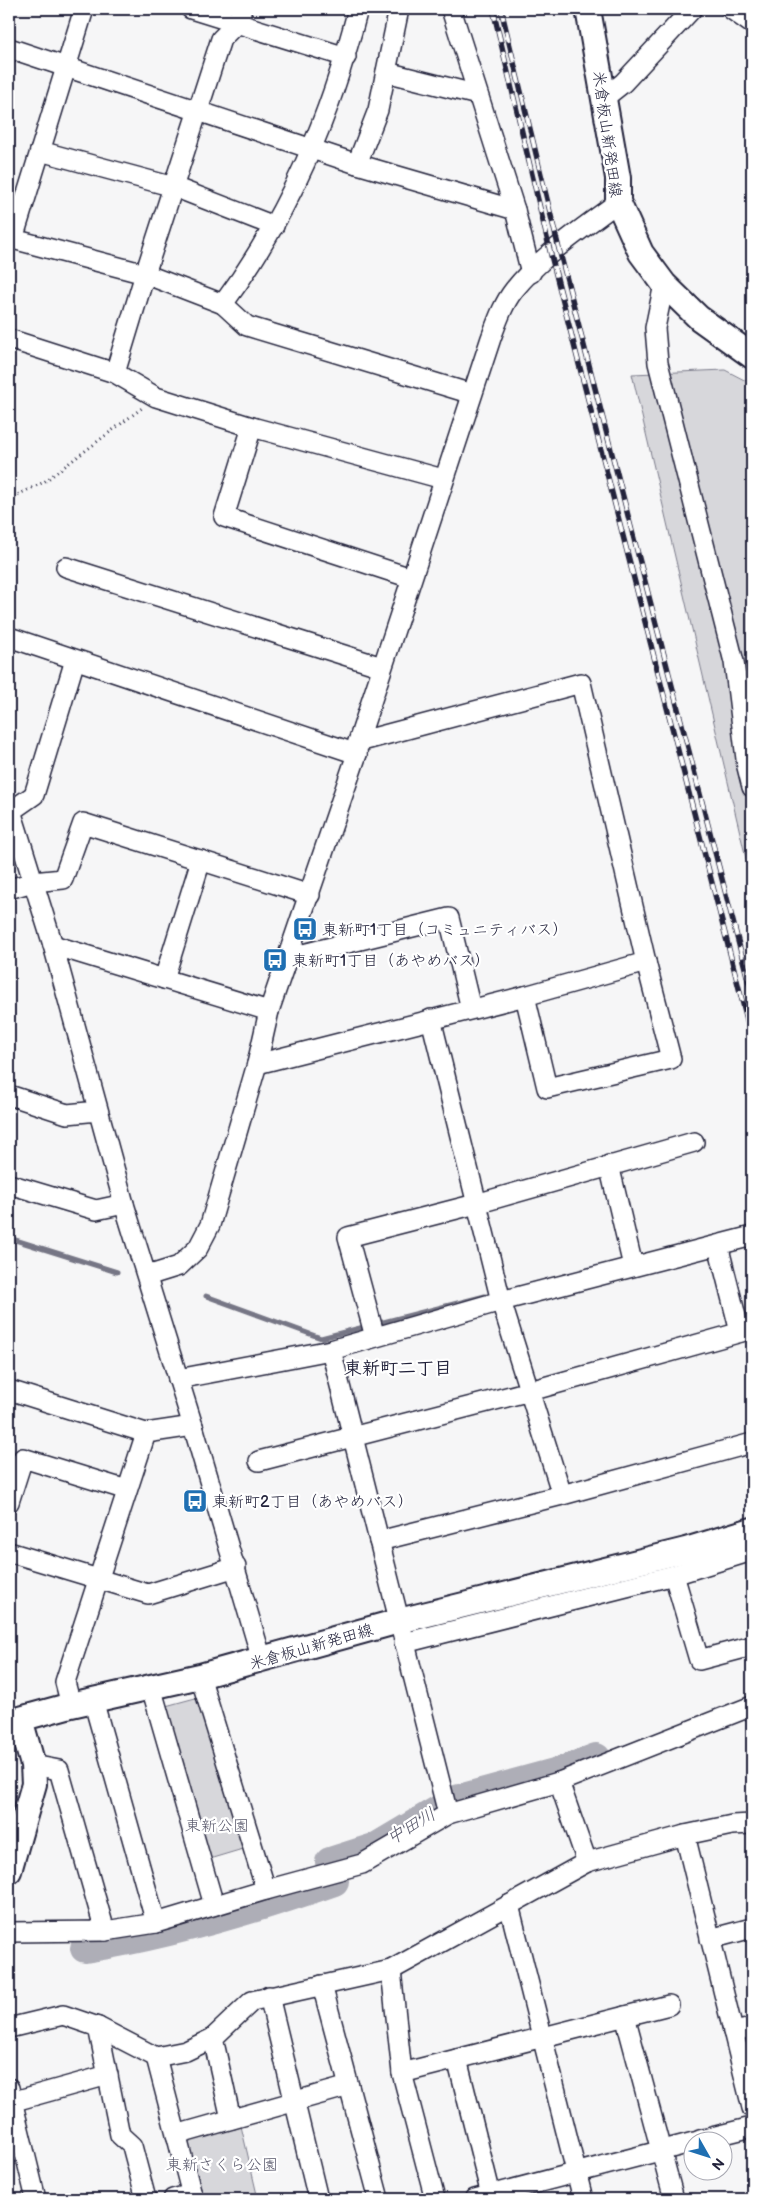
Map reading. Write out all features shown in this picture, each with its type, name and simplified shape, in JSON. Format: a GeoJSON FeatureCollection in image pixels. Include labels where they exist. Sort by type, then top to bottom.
{"type":"FeatureCollection","features":[{"type":"Feature","properties":{"kind":"main road","name":"米倉板山新発田線"},"geometry":{"type":"LineString","coordinates":[[588,9],[618,178],[618,202],[641,253],[664,284],[699,318],[752,356]]}},
{"type":"Feature","properties":{"kind":"main road","name":"米倉板山新発田線"},"geometry":{"type":"LineString","coordinates":[[9,1871],[34,1784],[33,1765],[14,1721],[82,1702],[262,1660],[402,1632],[551,1585],[686,1550],[752,1530]]}},
{"type":"Feature","properties":{"kind":"street"},"geometry":{"type":"LineString","coordinates":[[84,9],[11,245],[144,274],[223,304],[247,326],[472,394]]}},
{"type":"Feature","properties":{"kind":"street"},"geometry":{"type":"LineString","coordinates":[[191,9],[239,16],[346,57]]}},
{"type":"Feature","properties":{"kind":"street"},"geometry":{"type":"LineString","coordinates":[[223,304],[250,268],[313,150],[346,57],[358,9]]}},
{"type":"Feature","properties":{"kind":"street"},"geometry":{"type":"LineString","coordinates":[[357,164],[378,110],[399,9]]}},
{"type":"Feature","properties":{"kind":"street"},"geometry":{"type":"LineString","coordinates":[[451,9],[515,210],[531,273]]}},
{"type":"Feature","properties":{"kind":"street"},"geometry":{"type":"LineString","coordinates":[[604,98],[623,83],[692,9]]}},
{"type":"Feature","properties":{"kind":"street"},"geometry":{"type":"LineString","coordinates":[[731,9],[752,24]]}},
{"type":"Feature","properties":{"kind":"street"},"geometry":{"type":"LineString","coordinates":[[116,373],[144,274],[221,39],[239,16]]}},
{"type":"Feature","properties":{"kind":"street"},"geometry":{"type":"LineString","coordinates":[[9,48],[313,150],[515,210]]}},
{"type":"Feature","properties":{"kind":"street"},"geometry":{"type":"LineString","coordinates":[[386,72],[478,95]]}},
{"type":"Feature","properties":{"kind":"street"},"geometry":{"type":"LineString","coordinates":[[40,151],[174,187],[274,226]]}},
{"type":"Feature","properties":{"kind":"street"},"geometry":{"type":"LineString","coordinates":[[147,1276],[179,1266],[198,1248],[210,1225],[257,1064],[269,1011],[310,895],[443,479],[502,310],[514,291],[531,273],[578,232],[618,202]]}},
{"type":"Feature","properties":{"kind":"street"},"geometry":{"type":"LineString","coordinates":[[664,284],[655,328],[658,363],[734,662],[751,779]]}},
{"type":"Feature","properties":{"kind":"street"},"geometry":{"type":"LineString","coordinates":[[9,339],[116,373],[156,397],[252,427],[443,479]]}},
{"type":"Feature","properties":{"kind":"street"},"geometry":{"type":"LineString","coordinates":[[252,427],[224,517],[411,578]]}},
{"type":"Feature","properties":{"kind":"street"},"geometry":{"type":"LineString","coordinates":[[66,567],[382,667]]}},
{"type":"Feature","properties":{"kind":"street"},"geometry":{"type":"LineString","coordinates":[[9,637],[75,660],[358,748],[581,683],[646,962],[671,1059],[547,1088],[525,996]]}},
{"type":"Feature","properties":{"kind":"street"},"geometry":{"type":"LineString","coordinates":[[75,660],[34,795],[10,808],[14,837],[33,882],[53,945],[124,1204],[236,1567],[262,1660]]}},
{"type":"Feature","properties":{"kind":"street"},"geometry":{"type":"LineString","coordinates":[[9,889],[33,882],[63,879],[83,823],[310,895]]}},
{"type":"Feature","properties":{"kind":"street"},"geometry":{"type":"LineString","coordinates":[[164,979],[200,860]]}},
{"type":"Feature","properties":{"kind":"street"},"geometry":{"type":"LineString","coordinates":[[287,958],[449,918],[472,1009]]}},
{"type":"Feature","properties":{"kind":"street"},"geometry":{"type":"LineString","coordinates":[[53,945],[269,1011]]}},
{"type":"Feature","properties":{"kind":"street"},"geometry":{"type":"LineString","coordinates":[[257,1064],[525,996],[646,962]]}},
{"type":"Feature","properties":{"kind":"street"},"geometry":{"type":"LineString","coordinates":[[431,1019],[502,1302],[562,1496]]}},
{"type":"Feature","properties":{"kind":"street"},"geometry":{"type":"LineString","coordinates":[[9,1096],[68,1114],[98,1111]]}},
{"type":"Feature","properties":{"kind":"street"},"geometry":{"type":"LineString","coordinates":[[374,1337],[348,1236],[476,1204],[694,1142]]}},
{"type":"Feature","properties":{"kind":"street"},"geometry":{"type":"LineString","coordinates":[[609,1165],[633,1266]]}},
{"type":"Feature","properties":{"kind":"street"},"geometry":{"type":"LineString","coordinates":[[9,1184],[96,1210],[124,1204]]}},
{"type":"Feature","properties":{"kind":"street"},"geometry":{"type":"LineString","coordinates":[[178,1379],[331,1350],[633,1266],[752,1236]]}},
{"type":"Feature","properties":{"kind":"street"},"geometry":{"type":"LineString","coordinates":[[259,1461],[530,1391],[746,1330],[718,1245]]}},
{"type":"Feature","properties":{"kind":"street"},"geometry":{"type":"LineString","coordinates":[[331,1350],[448,1814]]}},
{"type":"Feature","properties":{"kind":"street"},"geometry":{"type":"LineString","coordinates":[[9,1390],[146,1433],[193,1426]]}},
{"type":"Feature","properties":{"kind":"street"},"geometry":{"type":"LineString","coordinates":[[146,1433],[65,1682],[82,1702],[156,1923]]}},
{"type":"Feature","properties":{"kind":"street"},"geometry":{"type":"LineString","coordinates":[[379,1541],[562,1496],[752,1443]]}},
{"type":"Feature","properties":{"kind":"street"},"geometry":{"type":"LineString","coordinates":[[9,1502],[22,1458],[127,1490]]}},
{"type":"Feature","properties":{"kind":"street"},"geometry":{"type":"LineString","coordinates":[[402,1632],[674,1575],[752,1551]]}},
{"type":"Feature","properties":{"kind":"street"},"geometry":{"type":"LineString","coordinates":[[9,1552],[148,1594],[236,1567]]}},
{"type":"Feature","properties":{"kind":"street"},"geometry":{"type":"LineString","coordinates":[[674,1575],[699,1660],[752,1646]]}},
{"type":"Feature","properties":{"kind":"street"},"geometry":{"type":"LineString","coordinates":[[200,1676],[266,1890]]}},
{"type":"Feature","properties":{"kind":"street"},"geometry":{"type":"LineString","coordinates":[[151,1687],[214,1905]]}},
{"type":"Feature","properties":{"kind":"street"},"geometry":{"type":"LineString","coordinates":[[9,1932],[105,1932],[156,1923],[362,1864],[448,1814],[559,1782],[752,1706]]}},
{"type":"Feature","properties":{"kind":"street"},"geometry":{"type":"LineString","coordinates":[[33,1765],[59,1770],[105,1932]]}},
{"type":"Feature","properties":{"kind":"street"},"geometry":{"type":"LineString","coordinates":[[559,1782],[588,1862]]}},
{"type":"Feature","properties":{"kind":"street"},"geometry":{"type":"LineString","coordinates":[[9,2028],[63,2016],[98,2027],[156,2057],[186,2051],[213,2038],[252,2001],[391,1970],[588,1862],[732,1825],[752,1824]]}},
{"type":"Feature","properties":{"kind":"street"},"geometry":{"type":"LineString","coordinates":[[685,1836],[752,2108]]}},
{"type":"Feature","properties":{"kind":"street"},"geometry":{"type":"LineString","coordinates":[[509,1905],[583,2199]]}},
{"type":"Feature","properties":{"kind":"street"},"geometry":{"type":"LineString","coordinates":[[710,1940],[752,1928]]}},
{"type":"Feature","properties":{"kind":"street"},"geometry":{"type":"LineString","coordinates":[[391,1970],[402,2073],[435,2199]]}},
{"type":"Feature","properties":{"kind":"street"},"geometry":{"type":"LineString","coordinates":[[322,1985],[379,2199]]}},
{"type":"Feature","properties":{"kind":"street"},"geometry":{"type":"LineString","coordinates":[[269,1996],[318,2199]]}},
{"type":"Feature","properties":{"kind":"street"},"geometry":{"type":"LineString","coordinates":[[402,2073],[669,2005]]}},
{"type":"Feature","properties":{"kind":"street"},"geometry":{"type":"LineString","coordinates":[[625,2016],[674,2199]]}},
{"type":"Feature","properties":{"kind":"street"},"geometry":{"type":"LineString","coordinates":[[98,2027],[120,2134],[132,2146],[146,2199]]}},
{"type":"Feature","properties":{"kind":"street"},"geometry":{"type":"LineString","coordinates":[[733,2032],[752,2028]]}},
{"type":"Feature","properties":{"kind":"street"},"geometry":{"type":"LineString","coordinates":[[213,2038],[232,2119]]}},
{"type":"Feature","properties":{"kind":"street"},"geometry":{"type":"LineString","coordinates":[[156,2057],[192,2197],[173,2199]]}},
{"type":"Feature","properties":{"kind":"street"},"geometry":{"type":"LineString","coordinates":[[458,2059],[486,2198],[684,2144]]}},
{"type":"Feature","properties":{"kind":"street"},"geometry":{"type":"LineString","coordinates":[[36,2199],[10,2095],[108,2075]]}},
{"type":"Feature","properties":{"kind":"street"},"geometry":{"type":"LineString","coordinates":[[176,2135],[349,2086]]}},
{"type":"Feature","properties":{"kind":"street"},"geometry":{"type":"LineString","coordinates":[[734,2132],[752,2127]]}},
{"type":"Feature","properties":{"kind":"path"},"geometry":{"type":"LineString","coordinates":[[9,499],[44,482],[156,397]]}},
{"type":"Feature","properties":{"kind":"green space"},"geometry":{"type":"Polygon","coordinates":[[[725,370],[752,384],[752,884],[632,374],[725,370]]]}},
{"type":"Feature","properties":{"kind":"green space","name":"東新公園"},"geometry":{"type":"Polygon","coordinates":[[[199,1697],[246,1848],[206,1860],[162,1707],[199,1697]]]}},
{"type":"Feature","properties":{"kind":"green space","name":"東新さくら公園"},"geometry":{"type":"Polygon","coordinates":[[[241,2126],[258,2199],[202,2199],[187,2142],[241,2126]]]}},
{"type":"Feature","properties":{"kind":"waterway"},"geometry":{"type":"LineString","coordinates":[[9,1238],[117,1272]]}},
{"type":"Feature","properties":{"kind":"waterway"},"geometry":{"type":"LineString","coordinates":[[206,1296],[321,1338],[485,1296]]}},
{"type":"Feature","properties":{"kind":"waterway","name":"中田川"},"geometry":{"type":"LineString","coordinates":[[85,1948],[149,1936],[211,1920],[273,1902],[334,1881],[330,1862],[377,1847],[456,1800],[562,1771],[596,1758]]}},
{"type":"Feature","properties":{"kind":"railway"},"geometry":{"type":"LineString","coordinates":[[493,9],[551,255],[752,1039]]}},
{"type":"Feature","properties":{"kind":"railway"},"geometry":{"type":"LineString","coordinates":[[501,9],[559,249],[752,995]]}},
{"type":"Feature","properties":{"kind":"place","name":"東新町1丁目（コミュニティバス）"},"geometry":{"type":"Point","coordinates":[305,929]}},
{"type":"Feature","properties":{"kind":"place","name":"東新町1丁目（あやめバス）"},"geometry":{"type":"Point","coordinates":[275,960]}},
{"type":"Feature","properties":{"kind":"place","name":"東新町2丁目（あやめバス）"},"geometry":{"type":"Point","coordinates":[195,1501]}},
{"type":"Feature","properties":{"kind":"district","name":"東新町二丁目"},"geometry":{"type":"Point","coordinates":[398,1368]}}]}
